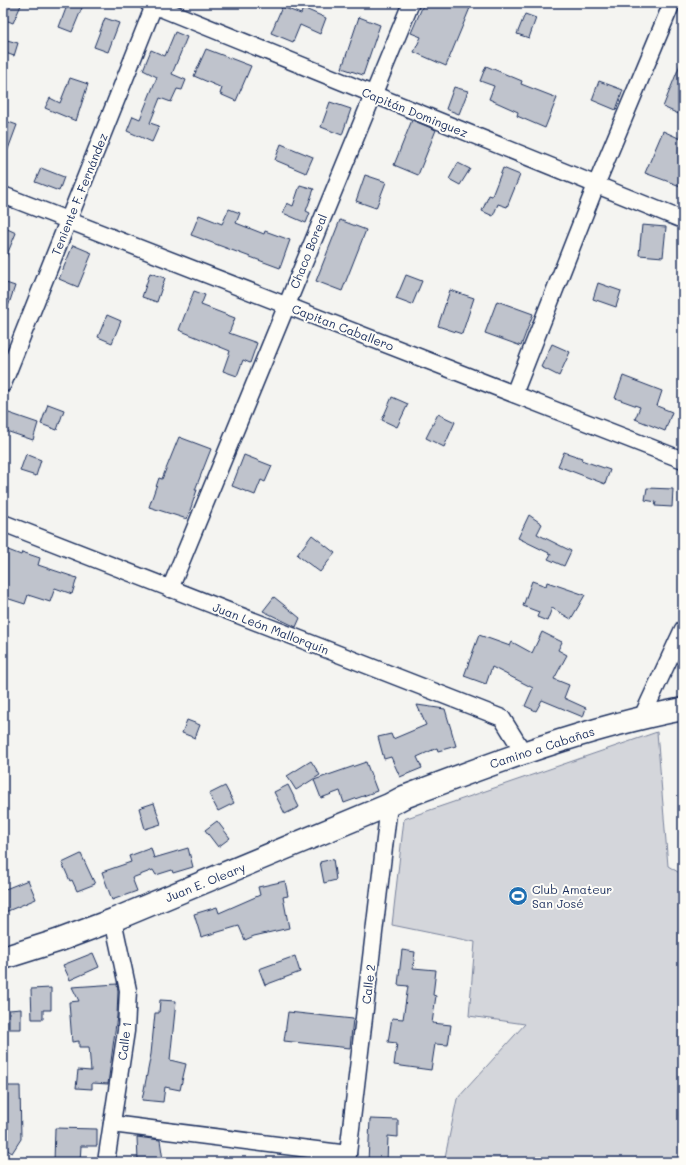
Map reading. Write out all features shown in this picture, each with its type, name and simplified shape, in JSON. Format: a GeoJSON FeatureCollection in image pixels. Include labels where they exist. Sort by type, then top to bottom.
{"type":"FeatureCollection","features":[{"type":"Feature","properties":{"kind":"street","name":"Chaco Boreal"},"geometry":{"type":"LineString","coordinates":[[170,589],[411,3]]}},
{"type":"Feature","properties":{"kind":"street"},"geometry":{"type":"LineString","coordinates":[[514,394],[596,185],[672,3]]}},
{"type":"Feature","properties":{"kind":"street","name":"Capitán Dominguez"},"geometry":{"type":"LineString","coordinates":[[152,4],[683,220]]}},
{"type":"Feature","properties":{"kind":"street","name":"Teniente F. Fernández"},"geometry":{"type":"LineString","coordinates":[[3,384],[152,4]]}},
{"type":"Feature","properties":{"kind":"street","name":"Capitan Caballero"},"geometry":{"type":"LineString","coordinates":[[3,195],[683,460]]}},
{"type":"Feature","properties":{"kind":"street","name":"Juan León Mallorquín"},"geometry":{"type":"LineString","coordinates":[[3,523],[502,718],[523,752]]}},
{"type":"Feature","properties":{"kind":"street"},"geometry":{"type":"LineString","coordinates":[[642,717],[683,629]]}},
{"type":"Feature","properties":{"kind":"street","name":"Camino a Cabañas"},"geometry":{"type":"LineString","coordinates":[[396,801],[523,752],[585,732],[642,717],[683,709]]}},
{"type":"Feature","properties":{"kind":"street","name":"Juan E. Oleary"},"geometry":{"type":"LineString","coordinates":[[3,958],[57,941],[113,920],[396,801]]}},
{"type":"Feature","properties":{"kind":"street","name":"Calle 2"},"geometry":{"type":"LineString","coordinates":[[348,1158],[396,801]]}},
{"type":"Feature","properties":{"kind":"street","name":"Calle 1"},"geometry":{"type":"LineString","coordinates":[[106,1162],[126,1031],[128,990],[113,920]]}},
{"type":"Feature","properties":{"kind":"street"},"geometry":{"type":"LineString","coordinates":[[112,1124],[348,1158]]}},
{"type":"Feature","properties":{"kind":"shaded area"},"geometry":{"type":"Polygon","coordinates":[[[657,732],[668,866],[683,875],[683,1162],[444,1162],[457,1099],[525,1024],[469,1016],[475,942],[392,925],[404,819],[657,732]]]}},
{"type":"Feature","properties":{"kind":"building"},"geometry":{"type":"Polygon","coordinates":[[[5,3],[22,3],[13,23],[3,19],[5,3]]]}},
{"type":"Feature","properties":{"kind":"building"},"geometry":{"type":"Polygon","coordinates":[[[68,3],[84,3],[72,32],[59,27],[68,3]]]}},
{"type":"Feature","properties":{"kind":"building"},"geometry":{"type":"Polygon","coordinates":[[[424,3],[472,3],[446,66],[414,52],[421,37],[411,33],[424,3]]]}},
{"type":"Feature","properties":{"kind":"building"},"geometry":{"type":"Polygon","coordinates":[[[282,7],[301,14],[303,8],[326,18],[320,34],[300,25],[293,42],[271,33],[282,7]]]}},
{"type":"Feature","properties":{"kind":"building"},"geometry":{"type":"Polygon","coordinates":[[[525,14],[536,18],[529,38],[517,34],[525,14]]]}},
{"type":"Feature","properties":{"kind":"building"},"geometry":{"type":"Polygon","coordinates":[[[359,17],[380,25],[363,75],[342,68],[359,17]]]}},
{"type":"Feature","properties":{"kind":"building"},"geometry":{"type":"Polygon","coordinates":[[[105,18],[119,23],[108,52],[94,47],[105,18]]]}},
{"type":"Feature","properties":{"kind":"building"},"geometry":{"type":"Polygon","coordinates":[[[175,32],[187,37],[172,74],[186,80],[182,90],[177,89],[171,102],[160,98],[150,123],[159,126],[152,142],[127,131],[133,116],[140,119],[157,77],[143,70],[151,50],[165,56],[175,32]]]}},
{"type":"Feature","properties":{"kind":"building"},"geometry":{"type":"Polygon","coordinates":[[[7,40],[18,43],[14,56],[3,52],[7,40]]]}},
{"type":"Feature","properties":{"kind":"building"},"geometry":{"type":"Polygon","coordinates":[[[206,49],[251,66],[236,101],[220,94],[222,88],[194,76],[206,49]]]}},
{"type":"Feature","properties":{"kind":"building"},"geometry":{"type":"Polygon","coordinates":[[[683,57],[683,116],[663,107],[683,57]]]}},
{"type":"Feature","properties":{"kind":"building"},"geometry":{"type":"Polygon","coordinates":[[[486,66],[522,81],[521,84],[557,98],[545,128],[517,116],[518,112],[489,99],[494,86],[480,81],[486,66]]]}},
{"type":"Feature","properties":{"kind":"building"},"geometry":{"type":"Polygon","coordinates":[[[70,78],[88,84],[76,121],[45,108],[50,98],[60,103],[70,78]]]}},
{"type":"Feature","properties":{"kind":"building"},"geometry":{"type":"Polygon","coordinates":[[[599,81],[623,90],[616,110],[592,100],[599,81]]]}},
{"type":"Feature","properties":{"kind":"building"},"geometry":{"type":"Polygon","coordinates":[[[454,87],[468,91],[459,114],[446,109],[454,87]]]}},
{"type":"Feature","properties":{"kind":"building"},"geometry":{"type":"Polygon","coordinates":[[[330,102],[351,109],[342,135],[321,127],[330,102]]]}},
{"type":"Feature","properties":{"kind":"building"},"geometry":{"type":"Polygon","coordinates":[[[3,120],[17,125],[4,160],[3,160],[3,120]]]}},
{"type":"Feature","properties":{"kind":"building"},"geometry":{"type":"Polygon","coordinates":[[[412,120],[436,130],[418,175],[394,165],[412,120]]]}},
{"type":"Feature","properties":{"kind":"building"},"geometry":{"type":"Polygon","coordinates":[[[663,131],[683,140],[683,187],[645,173],[663,131]]]}},
{"type":"Feature","properties":{"kind":"building"},"geometry":{"type":"Polygon","coordinates":[[[281,144],[313,157],[306,173],[275,160],[281,144]]]}},
{"type":"Feature","properties":{"kind":"building"},"geometry":{"type":"Polygon","coordinates":[[[458,163],[470,169],[460,185],[449,179],[458,163]]]}},
{"type":"Feature","properties":{"kind":"building"},"geometry":{"type":"Polygon","coordinates":[[[41,168],[64,177],[59,191],[35,182],[41,168]]]}},
{"type":"Feature","properties":{"kind":"building"},"geometry":{"type":"Polygon","coordinates":[[[503,168],[520,175],[507,207],[498,204],[493,216],[482,211],[489,195],[492,196],[503,168]]]}},
{"type":"Feature","properties":{"kind":"building"},"geometry":{"type":"Polygon","coordinates":[[[365,175],[386,182],[376,208],[356,201],[365,175]]]}},
{"type":"Feature","properties":{"kind":"building"},"geometry":{"type":"Polygon","coordinates":[[[300,185],[314,189],[306,211],[310,213],[306,223],[283,213],[287,203],[293,206],[300,185]]]}},
{"type":"Feature","properties":{"kind":"building"},"geometry":{"type":"Polygon","coordinates":[[[229,209],[240,213],[236,223],[264,234],[265,231],[290,240],[280,268],[191,235],[199,215],[222,224],[229,209]]]}},
{"type":"Feature","properties":{"kind":"building"},"geometry":{"type":"Polygon","coordinates":[[[340,220],[366,230],[342,291],[316,281],[340,220]]]}},
{"type":"Feature","properties":{"kind":"building"},"geometry":{"type":"Polygon","coordinates":[[[642,225],[666,227],[663,257],[639,255],[642,225]]]}},
{"type":"Feature","properties":{"kind":"building"},"geometry":{"type":"Polygon","coordinates":[[[3,227],[16,233],[3,264],[3,227]]]}},
{"type":"Feature","properties":{"kind":"building"},"geometry":{"type":"Polygon","coordinates":[[[73,245],[92,253],[78,287],[59,279],[73,245]]]}},
{"type":"Feature","properties":{"kind":"building"},"geometry":{"type":"Polygon","coordinates":[[[150,273],[165,278],[157,302],[142,297],[150,273]]]}},
{"type":"Feature","properties":{"kind":"building"},"geometry":{"type":"Polygon","coordinates":[[[406,275],[422,281],[412,305],[396,299],[406,275]]]}},
{"type":"Feature","properties":{"kind":"building"},"geometry":{"type":"Polygon","coordinates":[[[3,282],[15,286],[5,316],[3,316],[3,282]]]}},
{"type":"Feature","properties":{"kind":"building"},"geometry":{"type":"Polygon","coordinates":[[[598,283],[621,291],[616,307],[593,299],[598,283]]]}},
{"type":"Feature","properties":{"kind":"building"},"geometry":{"type":"Polygon","coordinates":[[[450,290],[474,298],[462,334],[438,326],[450,290]]]}},
{"type":"Feature","properties":{"kind":"building"},"geometry":{"type":"Polygon","coordinates":[[[194,291],[205,295],[201,305],[235,318],[229,333],[257,343],[250,363],[243,360],[237,376],[223,371],[230,351],[179,330],[194,291]]]}},
{"type":"Feature","properties":{"kind":"building"},"geometry":{"type":"Polygon","coordinates":[[[497,301],[533,314],[521,346],[485,333],[497,301]]]}},
{"type":"Feature","properties":{"kind":"building"},"geometry":{"type":"Polygon","coordinates":[[[107,315],[121,321],[112,343],[98,337],[107,315]]]}},
{"type":"Feature","properties":{"kind":"building"},"geometry":{"type":"Polygon","coordinates":[[[552,344],[570,352],[559,376],[541,367],[552,344]]]}},
{"type":"Feature","properties":{"kind":"building"},"geometry":{"type":"Polygon","coordinates":[[[623,376],[662,391],[657,406],[672,412],[665,431],[635,419],[640,407],[615,398],[623,376]]]}},
{"type":"Feature","properties":{"kind":"building"},"geometry":{"type":"Polygon","coordinates":[[[392,397],[408,404],[397,427],[382,420],[392,397]]]}},
{"type":"Feature","properties":{"kind":"building"},"geometry":{"type":"Polygon","coordinates":[[[48,404],[64,410],[57,430],[41,424],[48,404]]]}},
{"type":"Feature","properties":{"kind":"building"},"geometry":{"type":"Polygon","coordinates":[[[3,411],[38,423],[33,440],[3,430],[3,411]]]}},
{"type":"Feature","properties":{"kind":"building"},"geometry":{"type":"Polygon","coordinates":[[[438,414],[455,422],[444,447],[426,438],[438,414]]]}},
{"type":"Feature","properties":{"kind":"building"},"geometry":{"type":"Polygon","coordinates":[[[179,437],[211,449],[195,490],[197,490],[187,519],[149,507],[159,478],[162,479],[179,437]]]}},
{"type":"Feature","properties":{"kind":"building"},"geometry":{"type":"Polygon","coordinates":[[[564,452],[582,458],[581,460],[610,470],[605,484],[558,466],[564,452]]]}},
{"type":"Feature","properties":{"kind":"building"},"geometry":{"type":"Polygon","coordinates":[[[26,454],[41,460],[36,476],[20,471],[26,454]]]}},
{"type":"Feature","properties":{"kind":"building"},"geometry":{"type":"Polygon","coordinates":[[[244,455],[272,466],[265,482],[261,480],[255,495],[232,486],[244,455]]]}},
{"type":"Feature","properties":{"kind":"building"},"geometry":{"type":"Polygon","coordinates":[[[647,488],[673,489],[672,507],[655,506],[656,502],[645,500],[647,488]]]}},
{"type":"Feature","properties":{"kind":"building"},"geometry":{"type":"Polygon","coordinates":[[[529,515],[542,524],[537,534],[571,551],[564,566],[548,559],[551,554],[518,538],[529,515]]]}},
{"type":"Feature","properties":{"kind":"building"},"geometry":{"type":"Polygon","coordinates":[[[312,535],[335,553],[320,572],[297,555],[312,535]]]}},
{"type":"Feature","properties":{"kind":"building"},"geometry":{"type":"Polygon","coordinates":[[[3,548],[21,555],[22,552],[40,558],[38,565],[77,578],[72,594],[55,588],[50,602],[28,595],[25,604],[3,597],[3,548]]]}},
{"type":"Feature","properties":{"kind":"building"},"geometry":{"type":"Polygon","coordinates":[[[532,581],[546,586],[547,582],[585,595],[571,619],[552,608],[547,621],[537,617],[539,612],[523,606],[532,581]]]}},
{"type":"Feature","properties":{"kind":"building"},"geometry":{"type":"Polygon","coordinates":[[[274,597],[300,618],[296,627],[263,611],[274,597]]]}},
{"type":"Feature","properties":{"kind":"building"},"geometry":{"type":"Polygon","coordinates":[[[542,632],[562,642],[558,650],[567,655],[554,679],[569,685],[564,698],[586,708],[583,717],[542,700],[536,711],[525,706],[533,688],[492,667],[486,684],[464,676],[479,635],[510,646],[512,642],[532,653],[542,632]]]}},
{"type":"Feature","properties":{"kind":"building"},"geometry":{"type":"Polygon","coordinates":[[[417,705],[445,709],[456,746],[438,751],[437,748],[417,757],[422,768],[400,777],[391,757],[384,759],[378,737],[391,734],[393,739],[426,725],[417,705]]]}},
{"type":"Feature","properties":{"kind":"building"},"geometry":{"type":"Polygon","coordinates":[[[187,720],[200,725],[195,738],[182,733],[187,720]]]}},
{"type":"Feature","properties":{"kind":"building"},"geometry":{"type":"Polygon","coordinates":[[[311,761],[320,775],[296,790],[287,776],[311,761]]]}},
{"type":"Feature","properties":{"kind":"building"},"geometry":{"type":"Polygon","coordinates":[[[366,762],[377,791],[344,803],[340,791],[321,798],[314,780],[366,762]]]}},
{"type":"Feature","properties":{"kind":"building"},"geometry":{"type":"Polygon","coordinates":[[[288,785],[299,807],[285,814],[274,792],[288,785]]]}},
{"type":"Feature","properties":{"kind":"building"},"geometry":{"type":"Polygon","coordinates":[[[225,786],[234,803],[218,811],[209,794],[225,786]]]}},
{"type":"Feature","properties":{"kind":"building"},"geometry":{"type":"Polygon","coordinates":[[[154,803],[161,824],[145,829],[139,808],[154,803]]]}},
{"type":"Feature","properties":{"kind":"building"},"geometry":{"type":"Polygon","coordinates":[[[217,821],[230,838],[218,847],[205,830],[217,821]]]}},
{"type":"Feature","properties":{"kind":"building"},"geometry":{"type":"Polygon","coordinates":[[[151,848],[154,858],[188,848],[193,867],[173,873],[172,870],[156,875],[153,870],[132,878],[137,891],[112,900],[102,872],[131,862],[129,856],[151,848]]]}},
{"type":"Feature","properties":{"kind":"building"},"geometry":{"type":"Polygon","coordinates":[[[81,854],[95,884],[77,891],[72,880],[70,881],[62,863],[81,854]]]}},
{"type":"Feature","properties":{"kind":"building"},"geometry":{"type":"Polygon","coordinates":[[[333,859],[336,880],[324,883],[320,862],[333,859]]]}},
{"type":"Feature","properties":{"kind":"building"},"geometry":{"type":"Polygon","coordinates":[[[28,880],[36,899],[3,913],[3,890],[28,880]]]}},
{"type":"Feature","properties":{"kind":"building"},"geometry":{"type":"Polygon","coordinates":[[[285,881],[288,896],[283,897],[289,928],[254,936],[245,940],[239,926],[201,937],[194,914],[217,907],[219,913],[260,895],[258,887],[285,881]]]}},
{"type":"Feature","properties":{"kind":"building"},"geometry":{"type":"Polygon","coordinates":[[[402,950],[415,952],[413,968],[436,970],[433,995],[436,996],[432,1023],[451,1025],[448,1045],[435,1044],[431,1070],[394,1065],[397,1043],[388,1042],[392,1018],[403,1019],[408,986],[398,985],[402,950]]]}},
{"type":"Feature","properties":{"kind":"building"},"geometry":{"type":"Polygon","coordinates":[[[93,953],[99,967],[70,980],[63,965],[93,953]]]}},
{"type":"Feature","properties":{"kind":"building"},"geometry":{"type":"Polygon","coordinates":[[[295,956],[300,972],[265,985],[259,969],[295,956]]]}},
{"type":"Feature","properties":{"kind":"building"},"geometry":{"type":"Polygon","coordinates":[[[117,984],[117,1016],[108,1084],[92,1083],[92,1089],[76,1088],[78,1070],[91,1071],[89,1047],[79,1047],[79,1041],[72,1042],[69,1002],[79,1001],[72,987],[117,984]]]}},
{"type":"Feature","properties":{"kind":"building"},"geometry":{"type":"Polygon","coordinates":[[[51,988],[51,1010],[43,1010],[43,1019],[32,1019],[31,989],[51,988]]]}},
{"type":"Feature","properties":{"kind":"building"},"geometry":{"type":"Polygon","coordinates":[[[160,1000],[176,1001],[170,1060],[186,1064],[180,1090],[165,1087],[163,1102],[142,1100],[151,1054],[155,1013],[159,1013],[160,1000]]]}},
{"type":"Feature","properties":{"kind":"building"},"geometry":{"type":"Polygon","coordinates":[[[21,1009],[21,1029],[9,1029],[9,1010],[21,1009]]]}},
{"type":"Feature","properties":{"kind":"building"},"geometry":{"type":"Polygon","coordinates":[[[288,1012],[353,1019],[350,1048],[284,1041],[288,1012]]]}},
{"type":"Feature","properties":{"kind":"building"},"geometry":{"type":"Polygon","coordinates":[[[4,1086],[20,1086],[21,1139],[12,1153],[3,1147],[4,1086]]]}},
{"type":"Feature","properties":{"kind":"building"},"geometry":{"type":"Polygon","coordinates":[[[370,1119],[398,1120],[398,1137],[388,1136],[387,1162],[368,1162],[370,1119]]]}},
{"type":"Feature","properties":{"kind":"building"},"geometry":{"type":"Polygon","coordinates":[[[55,1128],[97,1129],[97,1146],[81,1146],[80,1162],[54,1162],[55,1128]]]}},
{"type":"Feature","properties":{"kind":"building"},"geometry":{"type":"Polygon","coordinates":[[[137,1137],[160,1140],[163,1160],[138,1161],[137,1137]]]}},
{"type":"Feature","properties":{"kind":"place","name":"Club Amateur San José"},"geometry":{"type":"Point","coordinates":[518,896]}}]}
